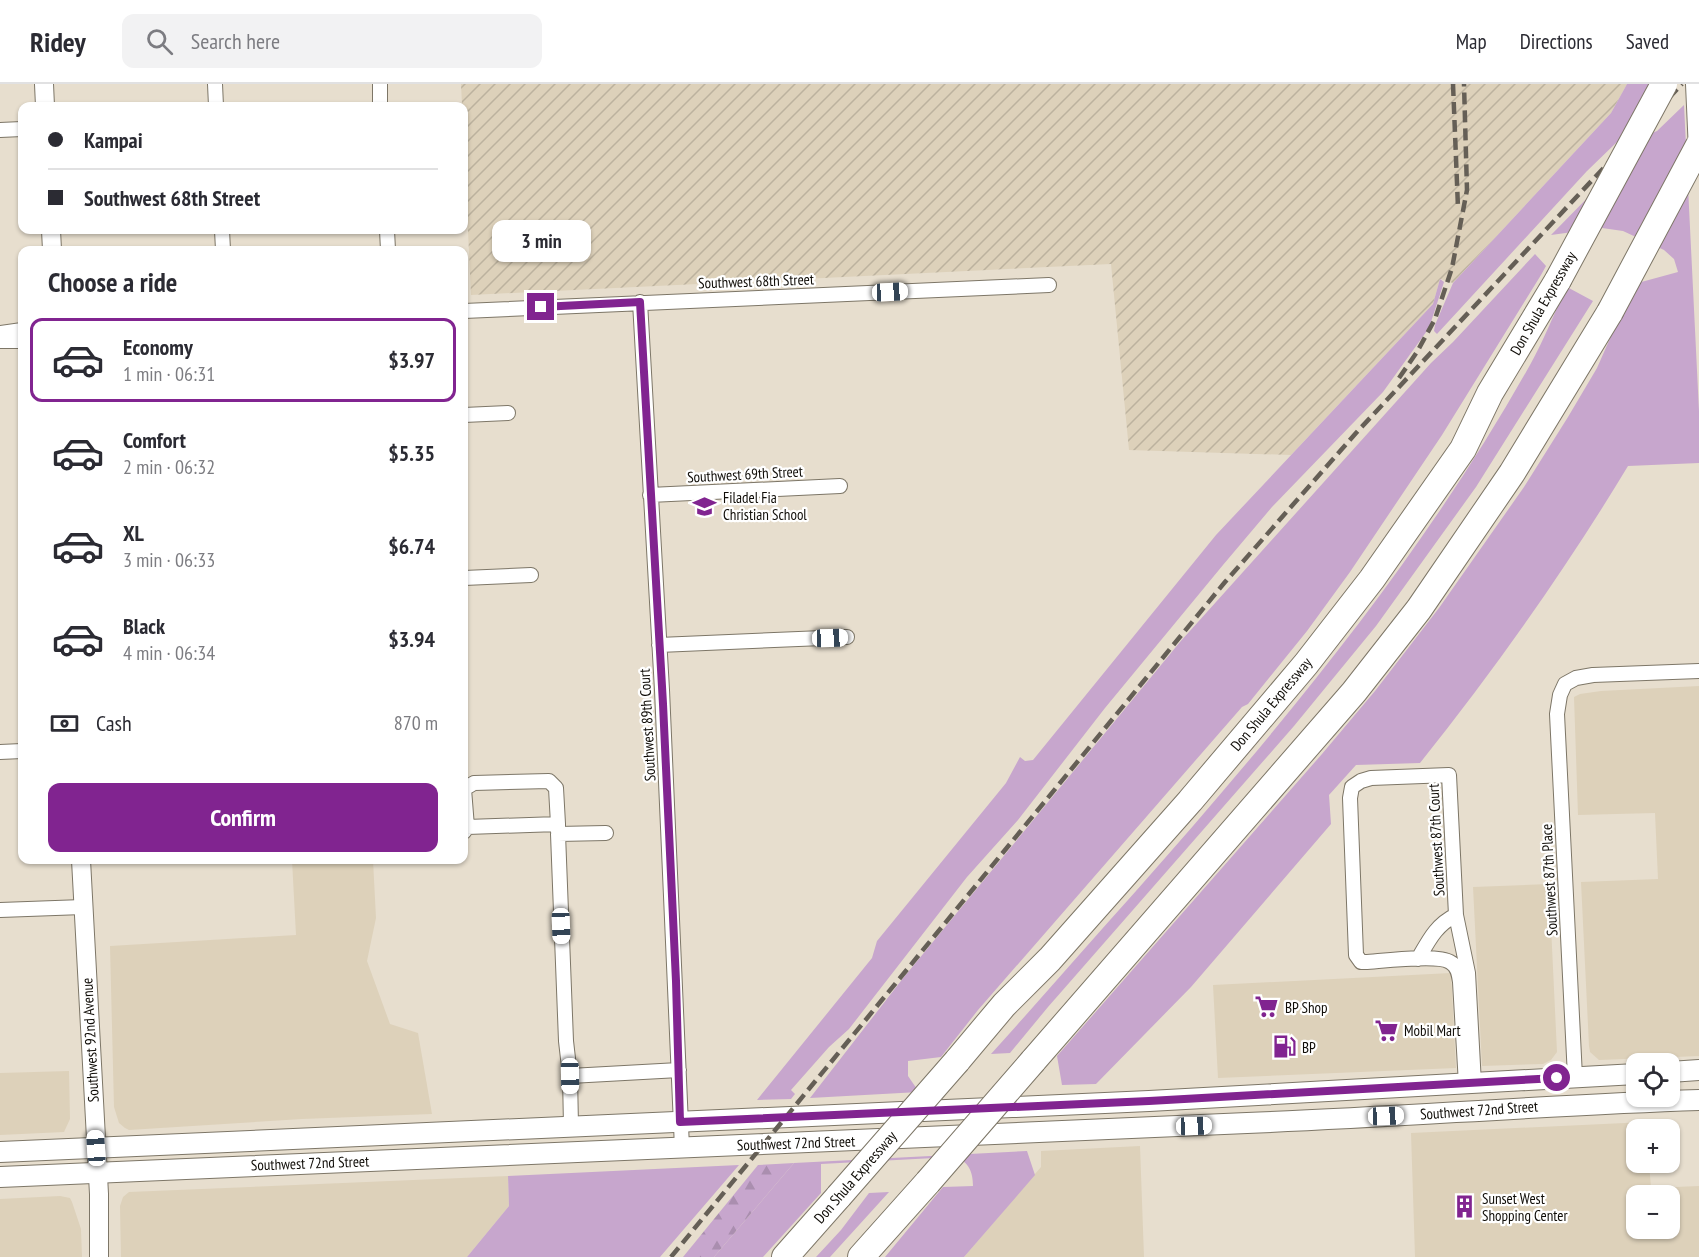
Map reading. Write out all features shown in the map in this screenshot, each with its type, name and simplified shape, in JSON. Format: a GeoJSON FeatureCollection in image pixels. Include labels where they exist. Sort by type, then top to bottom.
{"type":"FeatureCollection","features":[{"type":"Feature","properties":{"kind":"highway","name":"Don Shula Expressway"},"geometry":{"type":"LineString","coordinates":[[785,1257],[1004,1005],[1050,959],[1190,801],[1306,664],[1372,579],[1464,449],[1490,393],[1558,280],[1664,84]]}},
{"type":"Feature","properties":{"kind":"highway"},"geometry":{"type":"LineString","coordinates":[[861,1257],[1354,692],[1419,609],[1512,473],[1610,312],[1699,145]]}},
{"type":"Feature","properties":{"kind":"main road"},"geometry":{"type":"LineString","coordinates":[[1695,84],[1699,151]]}},
{"type":"Feature","properties":{"kind":"main road"},"geometry":{"type":"LineString","coordinates":[[1680,1071],[1699,1070]]}},
{"type":"Feature","properties":{"kind":"main road","name":"Southwest 72nd Street"},"geometry":{"type":"LineString","coordinates":[[0,1152],[1149,1101],[1626,1074]]}},
{"type":"Feature","properties":{"kind":"main road"},"geometry":{"type":"LineString","coordinates":[[1523,1080],[1524,1107]]}},
{"type":"Feature","properties":{"kind":"main road"},"geometry":{"type":"LineString","coordinates":[[1370,1089],[1371,1117]]}},
{"type":"Feature","properties":{"kind":"main road","name":"Southwest 72nd Street"},"geometry":{"type":"LineString","coordinates":[[0,1177],[530,1152],[682,1148],[1148,1128],[1524,1107],[1699,1100]]}},
{"type":"Feature","properties":{"kind":"main road"},"geometry":{"type":"LineString","coordinates":[[1148,1128],[1149,1101]]}},
{"type":"Feature","properties":{"kind":"main road"},"geometry":{"type":"LineString","coordinates":[[530,1152],[531,1128]]}},
{"type":"Feature","properties":{"kind":"main road"},"geometry":{"type":"LineString","coordinates":[[423,1132],[425,1158]]}},
{"type":"Feature","properties":{"kind":"street"},"geometry":{"type":"LineString","coordinates":[[44,84],[45,102]]}},
{"type":"Feature","properties":{"kind":"street"},"geometry":{"type":"LineString","coordinates":[[215,84],[216,102]]}},
{"type":"Feature","properties":{"kind":"street"},"geometry":{"type":"LineString","coordinates":[[380,84],[380,102]]}},
{"type":"Feature","properties":{"kind":"street"},"geometry":{"type":"LineString","coordinates":[[0,130],[18,129]]}},
{"type":"Feature","properties":{"kind":"street","name":"Southwest 68th Street"},"geometry":{"type":"LineString","coordinates":[[468,311],[1049,285]]}},
{"type":"Feature","properties":{"kind":"street","name":"Southwest 89th Court"},"geometry":{"type":"LineString","coordinates":[[640,302],[659,645],[682,1148]]}},
{"type":"Feature","properties":{"kind":"street"},"geometry":{"type":"LineString","coordinates":[[0,333],[18,331]]}},
{"type":"Feature","properties":{"kind":"street"},"geometry":{"type":"LineString","coordinates":[[0,341],[18,341]]}},
{"type":"Feature","properties":{"kind":"street"},"geometry":{"type":"LineString","coordinates":[[468,415],[508,413]]}},
{"type":"Feature","properties":{"kind":"street","name":"Southwest 69th Street"},"geometry":{"type":"LineString","coordinates":[[650,495],[840,486]]}},
{"type":"Feature","properties":{"kind":"street"},"geometry":{"type":"LineString","coordinates":[[468,578],[531,575]]}},
{"type":"Feature","properties":{"kind":"street"},"geometry":{"type":"LineString","coordinates":[[659,645],[847,637]]}},
{"type":"Feature","properties":{"kind":"street","name":"Southwest 87th Place"},"geometry":{"type":"LineString","coordinates":[[1575,1077],[1557,714],[1560,695],[1565,684],[1576,678],[1593,675],[1699,671]]}},
{"type":"Feature","properties":{"kind":"street"},"geometry":{"type":"LineString","coordinates":[[0,752],[18,751]]}},
{"type":"Feature","properties":{"kind":"street","name":"Southwest 87th Court"},"geometry":{"type":"LineString","coordinates":[[1449,775],[1456,915],[1468,973],[1470,1084],[1460,982],[1456,968],[1447,960],[1361,962],[1356,955],[1350,798],[1352,787],[1371,778],[1449,775]]}},
{"type":"Feature","properties":{"kind":"street"},"geometry":{"type":"LineString","coordinates":[[468,787],[474,783],[549,781],[556,788],[571,1126]]}},
{"type":"Feature","properties":{"kind":"street"},"geometry":{"type":"LineString","coordinates":[[468,829],[558,829],[606,833]]}},
{"type":"Feature","properties":{"kind":"street","name":"Southwest 92nd Avenue"},"geometry":{"type":"LineString","coordinates":[[81,864],[98,1172],[99,1257]]}},
{"type":"Feature","properties":{"kind":"street"},"geometry":{"type":"LineString","coordinates":[[0,910],[83,907]]}},
{"type":"Feature","properties":{"kind":"street"},"geometry":{"type":"LineString","coordinates":[[1418,959],[1434,931],[1444,921],[1456,915]]}},
{"type":"Feature","properties":{"kind":"street"},"geometry":{"type":"LineString","coordinates":[[570,1076],[679,1070]]}},
{"type":"Feature","properties":{"kind":"shaded area"},"geometry":{"type":"Polygon","coordinates":[[[461,84],[1627,84],[1611,113],[1453,283],[1440,279],[1433,304],[1291,455],[1129,450],[1111,264],[471,295],[468,232],[468,102],[462,102],[461,84]]]}},
{"type":"Feature","properties":{"kind":"shaded area"},"geometry":{"type":"Polygon","coordinates":[[[1699,686],[1699,1056],[1680,1057],[1680,1053],[1626,1053],[1626,1059],[1599,1060],[1590,1052],[1581,882],[1658,879],[1655,813],[1578,815],[1574,697],[1601,691],[1699,686]]]}},
{"type":"Feature","properties":{"kind":"shaded area"},"geometry":{"type":"Polygon","coordinates":[[[292,864],[373,864],[376,918],[367,961],[390,1024],[418,1033],[432,1114],[302,1119],[129,1130],[119,1123],[114,1107],[110,946],[296,935],[292,864]]]}},
{"type":"Feature","properties":{"kind":"shaded area"},"geometry":{"type":"Polygon","coordinates":[[[1549,884],[1557,1052],[1551,1060],[1543,1064],[1482,1066],[1473,887],[1549,884]]]}},
{"type":"Feature","properties":{"kind":"shaded area"},"geometry":{"type":"Polygon","coordinates":[[[1451,973],[1456,1068],[1218,1078],[1213,985],[1451,973]]]}},
{"type":"Feature","properties":{"kind":"shaded area"},"geometry":{"type":"Polygon","coordinates":[[[69,1071],[70,1119],[64,1132],[0,1135],[0,1073],[69,1071]]]}},
{"type":"Feature","properties":{"kind":"shaded area"},"geometry":{"type":"Polygon","coordinates":[[[1626,1123],[1626,1173],[1650,1173],[1651,1185],[1626,1185],[1626,1239],[1680,1239],[1680,1187],[1699,1186],[1699,1257],[1415,1257],[1411,1133],[1626,1123]]]}},
{"type":"Feature","properties":{"kind":"shaded area"},"geometry":{"type":"Polygon","coordinates":[[[1140,1146],[1144,1257],[964,1257],[1041,1167],[1041,1151],[1140,1146]]]}},
{"type":"Feature","properties":{"kind":"shaded area"},"geometry":{"type":"Polygon","coordinates":[[[508,1176],[509,1206],[467,1257],[121,1257],[120,1206],[123,1197],[129,1192],[508,1176]]]}},
{"type":"Feature","properties":{"kind":"shaded area"},"geometry":{"type":"Polygon","coordinates":[[[60,1196],[70,1198],[72,1202],[81,1229],[82,1257],[0,1257],[0,1199],[60,1196]]]}},
{"type":"Feature","properties":{"kind":"green space"},"geometry":{"type":"Polygon","coordinates":[[[1627,84],[1667,84],[1617,142],[1587,171],[1437,334],[1434,331],[1435,325],[1453,283],[1611,113],[1627,84]]]}},
{"type":"Feature","properties":{"kind":"green space"},"geometry":{"type":"Polygon","coordinates":[[[1684,105],[1699,411],[1699,463],[1628,466],[1580,543],[1529,618],[1420,763],[1356,765],[1329,795],[1331,824],[1191,987],[1096,1084],[1062,1085],[1057,1056],[1322,754],[1375,691],[1439,608],[1524,487],[1568,417],[1597,368],[1634,284],[1678,272],[1674,259],[1664,250],[1623,231],[1602,228],[1551,235],[1650,134],[1657,131],[1684,105]]]}},
{"type":"Feature","properties":{"kind":"green space"},"geometry":{"type":"Polygon","coordinates":[[[1535,254],[1546,266],[1541,275],[1442,435],[1350,572],[1307,631],[1248,704],[1242,707],[978,1010],[941,1057],[908,1061],[908,1076],[919,1092],[810,1098],[904,977],[1180,642],[1431,363],[1535,254]]]}},
{"type":"Feature","properties":{"kind":"green space"},"geometry":{"type":"Polygon","coordinates":[[[1440,279],[1444,282],[1429,328],[1383,392],[1272,507],[1223,565],[1105,708],[1018,820],[967,877],[849,1029],[829,1047],[791,1090],[795,1094],[791,1099],[757,1100],[872,958],[877,941],[1006,783],[1020,757],[1025,761],[1033,760],[1216,535],[1433,304],[1440,279]]]}},
{"type":"Feature","properties":{"kind":"green space"},"geometry":{"type":"Polygon","coordinates":[[[1567,287],[1593,301],[1476,487],[1376,626],[1294,726],[1010,1053],[991,1054],[1244,767],[1347,639],[1443,506],[1488,436],[1535,356],[1567,287]]]}},
{"type":"Feature","properties":{"kind":"green space"},"geometry":{"type":"Polygon","coordinates":[[[1027,1151],[1035,1175],[964,1257],[885,1257],[943,1187],[973,1186],[969,1167],[958,1158],[953,1157],[821,1164],[821,1193],[763,1257],[714,1257],[794,1163],[1027,1151]]]}},
{"type":"Feature","properties":{"kind":"green space"},"geometry":{"type":"Polygon","coordinates":[[[794,1163],[714,1257],[683,1257],[758,1165],[794,1163]]]}},
{"type":"Feature","properties":{"kind":"green space"},"geometry":{"type":"Polygon","coordinates":[[[739,1165],[660,1257],[467,1257],[509,1206],[508,1176],[739,1165]]]}},
{"type":"Feature","properties":{"kind":"green space"},"geometry":{"type":"Polygon","coordinates":[[[889,1192],[830,1257],[816,1257],[841,1230],[869,1193],[889,1192]]]}},
{"type":"Feature","properties":{"kind":"railway"},"geometry":{"type":"LineString","coordinates":[[1453,84],[1458,208]]}},
{"type":"Feature","properties":{"kind":"railway"},"geometry":{"type":"LineString","coordinates":[[1399,378],[1417,352],[1435,319],[1452,268],[1467,190],[1464,84]]}},
{"type":"Feature","properties":{"kind":"railway"},"geometry":{"type":"LineString","coordinates":[[671,1257],[1225,582],[1356,433],[1682,84]]}},
{"type":"Feature","properties":{"kind":"place","name":"Filadel Fia Christian School"},"geometry":{"type":"Point","coordinates":[705,506]}},
{"type":"Feature","properties":{"kind":"place","name":"BP Shop"},"geometry":{"type":"Point","coordinates":[1267,1007]}},
{"type":"Feature","properties":{"kind":"place","name":"Mobil Mart"},"geometry":{"type":"Point","coordinates":[1386,1030]}},
{"type":"Feature","properties":{"kind":"place","name":"BP"},"geometry":{"type":"Point","coordinates":[1284,1047]}},
{"type":"Feature","properties":{"kind":"place","name":"Sunset West Shopping Center"},"geometry":{"type":"Point","coordinates":[1464,1207]}},
{"type":"Feature","properties":{"kind":"route"},"geometry":{"type":"LineString","coordinates":[[541,307],[640,302],[663,704],[680,1122],[1149,1101],[1557,1078]]}}]}
